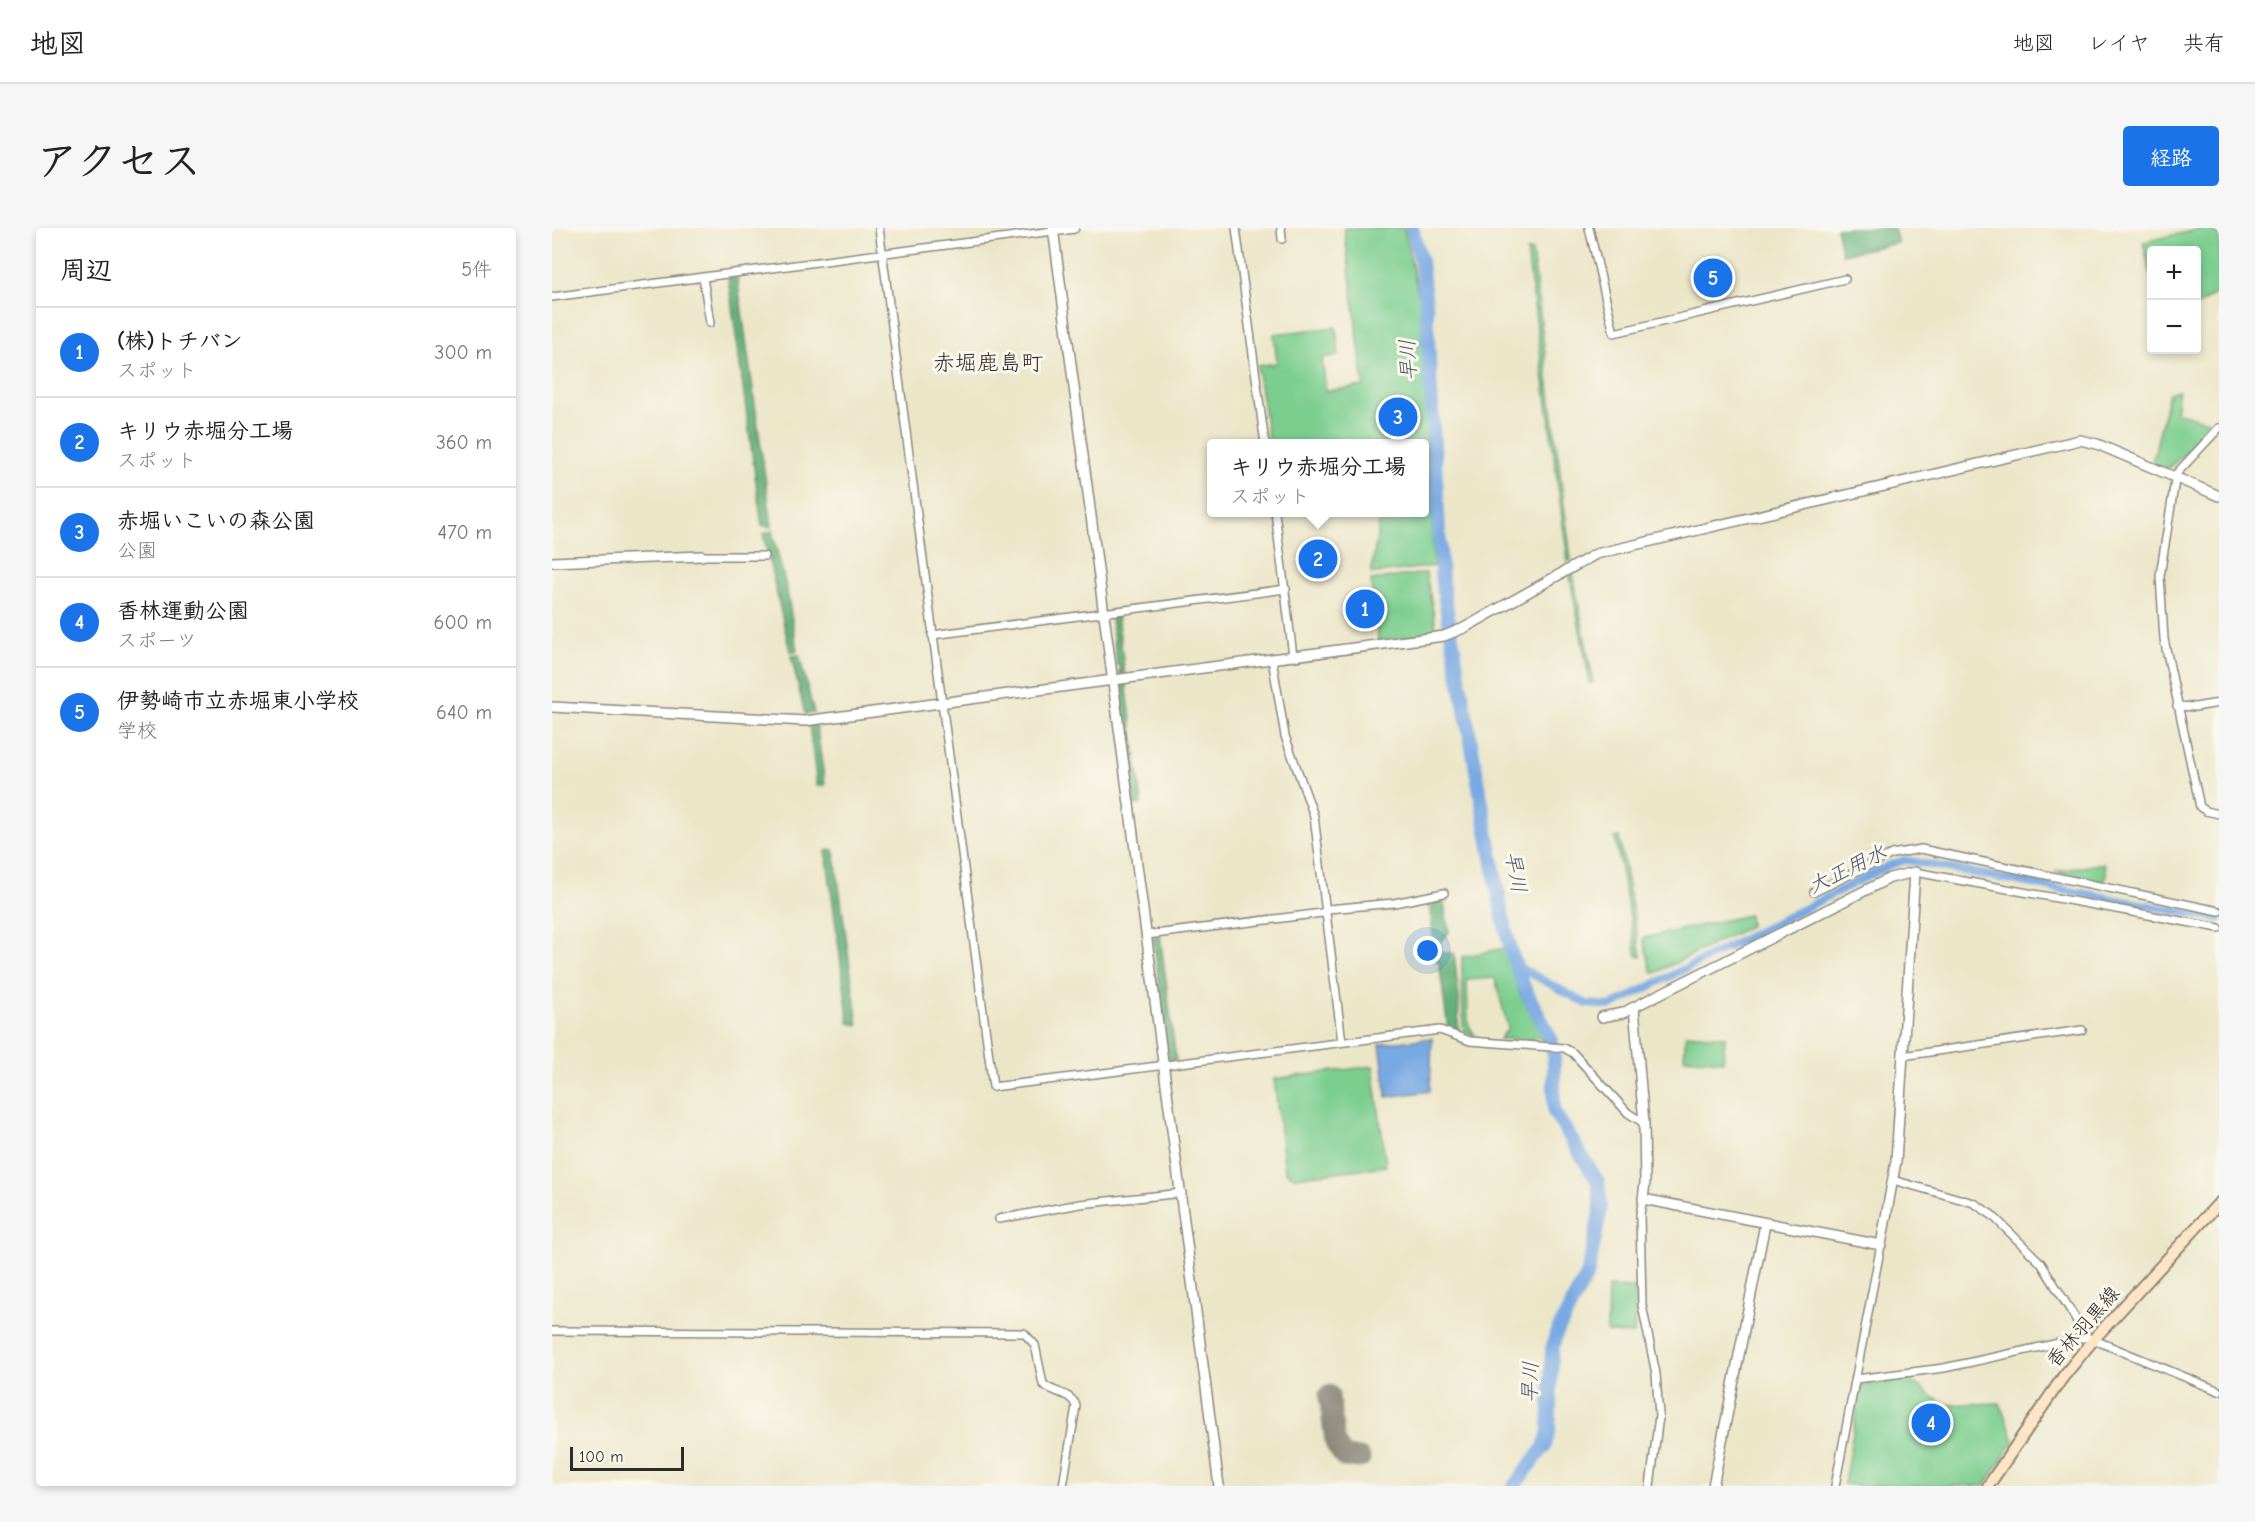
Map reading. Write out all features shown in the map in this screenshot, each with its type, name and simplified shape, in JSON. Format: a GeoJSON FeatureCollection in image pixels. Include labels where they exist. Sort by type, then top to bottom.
{"type":"FeatureCollection","features":[{"type":"Feature","properties":{"kind":"main road","name":"香林羽黒線"},"geometry":{"type":"LineString","coordinates":[[1988,1486],[2090,1338],[2219,1203]]}},
{"type":"Feature","properties":{"kind":"street"},"geometry":{"type":"LineString","coordinates":[[879,228],[993,1087],[1440,1030],[1470,1041],[1564,1048],[1573,1053],[1628,1113],[1644,1123]]}},
{"type":"Feature","properties":{"kind":"street"},"geometry":{"type":"LineString","coordinates":[[552,297],[1074,228]]}},
{"type":"Feature","properties":{"kind":"street"},"geometry":{"type":"LineString","coordinates":[[1236,228],[1264,439]]}},
{"type":"Feature","properties":{"kind":"street"},"geometry":{"type":"LineString","coordinates":[[1281,228],[1282,239]]}},
{"type":"Feature","properties":{"kind":"street"},"geometry":{"type":"LineString","coordinates":[[1589,228],[1614,333],[1845,279]]}},
{"type":"Feature","properties":{"kind":"street"},"geometry":{"type":"LineString","coordinates":[[1053,229],[1220,1486]]}},
{"type":"Feature","properties":{"kind":"street"},"geometry":{"type":"LineString","coordinates":[[703,277],[710,323]]}},
{"type":"Feature","properties":{"kind":"street"},"geometry":{"type":"LineString","coordinates":[[2219,428],[2183,464],[2176,477],[2162,557],[2160,590],[2164,639],[2200,807],[2219,814]]}},
{"type":"Feature","properties":{"kind":"street"},"geometry":{"type":"LineString","coordinates":[[552,707],[795,721],[1444,636],[1461,629],[1596,554],[2074,441],[2097,444],[2219,496]]}},
{"type":"Feature","properties":{"kind":"street"},"geometry":{"type":"LineString","coordinates":[[1276,517],[1293,656]]}},
{"type":"Feature","properties":{"kind":"street"},"geometry":{"type":"LineString","coordinates":[[552,562],[764,556]]}},
{"type":"Feature","properties":{"kind":"street"},"geometry":{"type":"LineString","coordinates":[[932,635],[1286,590]]}},
{"type":"Feature","properties":{"kind":"street"},"geometry":{"type":"LineString","coordinates":[[1272,659],[1288,747],[1314,816],[1342,1042]]}},
{"type":"Feature","properties":{"kind":"street"},"geometry":{"type":"LineString","coordinates":[[2177,706],[2204,707],[2219,703]]}},
{"type":"Feature","properties":{"kind":"street"},"geometry":{"type":"LineString","coordinates":[[1814,892],[1892,854],[1921,849],[2219,911]]}},
{"type":"Feature","properties":{"kind":"street"},"geometry":{"type":"LineString","coordinates":[[1602,1017],[1618,1014],[1634,1007],[1890,878],[1915,872],[2219,928]]}},
{"type":"Feature","properties":{"kind":"street"},"geometry":{"type":"LineString","coordinates":[[1835,1486],[1893,1180],[1915,872]]}},
{"type":"Feature","properties":{"kind":"street"},"geometry":{"type":"LineString","coordinates":[[1147,935],[1394,903],[1444,893]]}},
{"type":"Feature","properties":{"kind":"street"},"geometry":{"type":"LineString","coordinates":[[1634,1007],[1644,1123],[1645,1183],[1640,1210],[1642,1305],[1644,1326],[1656,1374],[1659,1416],[1650,1486]]}},
{"type":"Feature","properties":{"kind":"street"},"geometry":{"type":"LineString","coordinates":[[1902,1056],[2082,1030]]}},
{"type":"Feature","properties":{"kind":"street"},"geometry":{"type":"LineString","coordinates":[[1893,1180],[1974,1203],[1992,1215],[2041,1263],[2090,1338],[2219,1392]]}},
{"type":"Feature","properties":{"kind":"street"},"geometry":{"type":"LineString","coordinates":[[999,1219],[1080,1204],[1182,1193]]}},
{"type":"Feature","properties":{"kind":"street"},"geometry":{"type":"LineString","coordinates":[[1643,1199],[1881,1245]]}},
{"type":"Feature","properties":{"kind":"street"},"geometry":{"type":"LineString","coordinates":[[1713,1486],[1765,1224]]}},
{"type":"Feature","properties":{"kind":"street"},"geometry":{"type":"LineString","coordinates":[[552,1331],[1024,1333],[1035,1345],[1043,1384],[1052,1391],[1068,1396],[1076,1406],[1063,1486]]}},
{"type":"Feature","properties":{"kind":"street"},"geometry":{"type":"LineString","coordinates":[[1856,1379],[1944,1368],[2090,1338]]}},
{"type":"Feature","properties":{"kind":"green space"},"geometry":{"type":"Polygon","coordinates":[[[1344,228],[1404,228],[1421,307],[1428,439],[1268,439],[1257,366],[1277,363],[1274,334],[1336,327],[1339,355],[1322,358],[1326,391],[1364,386],[1344,228]]]}},
{"type":"Feature","properties":{"kind":"green space"},"geometry":{"type":"Polygon","coordinates":[[[1836,228],[1894,228],[1898,243],[1842,254],[1836,228]]]}},
{"type":"Feature","properties":{"kind":"green space"},"geometry":{"type":"Polygon","coordinates":[[[2213,228],[2219,236],[2219,291],[2201,303],[2201,246],[2147,246],[2147,259],[2143,242],[2213,228]]]}},
{"type":"Feature","properties":{"kind":"green space"},"geometry":{"type":"Polygon","coordinates":[[[1527,251],[1532,251],[1571,560],[1568,562],[1527,251]]]}},
{"type":"Feature","properties":{"kind":"green space"},"geometry":{"type":"Polygon","coordinates":[[[737,276],[772,527],[762,526],[728,277],[737,276]]]}},
{"type":"Feature","properties":{"kind":"green space"},"geometry":{"type":"Polygon","coordinates":[[[2179,390],[2176,412],[2218,424],[2166,470],[2152,463],[2169,393],[2179,390]]]}},
{"type":"Feature","properties":{"kind":"green space"},"geometry":{"type":"Polygon","coordinates":[[[1429,466],[1434,566],[1371,574],[1380,517],[1429,517],[1429,466]]]}},
{"type":"Feature","properties":{"kind":"green space"},"geometry":{"type":"Polygon","coordinates":[[[772,531],[787,591],[797,651],[790,651],[763,534],[772,531]]]}},
{"type":"Feature","properties":{"kind":"green space"},"geometry":{"type":"Polygon","coordinates":[[[1569,572],[1573,574],[1593,682],[1590,683],[1569,572]]]}},
{"type":"Feature","properties":{"kind":"green space"},"geometry":{"type":"Polygon","coordinates":[[[1426,573],[1437,633],[1378,641],[1371,580],[1426,573]]]}},
{"type":"Feature","properties":{"kind":"green space"},"geometry":{"type":"Polygon","coordinates":[[[1117,614],[1125,675],[1117,673],[1120,672],[1120,666],[1117,665],[1111,618],[1117,614]]]}},
{"type":"Feature","properties":{"kind":"green space"},"geometry":{"type":"Polygon","coordinates":[[[799,655],[814,713],[805,714],[791,656],[799,655]]]}},
{"type":"Feature","properties":{"kind":"green space"},"geometry":{"type":"Polygon","coordinates":[[[1126,682],[1142,804],[1134,805],[1119,683],[1126,682]]]}},
{"type":"Feature","properties":{"kind":"green space"},"geometry":{"type":"Polygon","coordinates":[[[816,723],[825,785],[817,786],[809,724],[816,723]]]}},
{"type":"Feature","properties":{"kind":"green space"},"geometry":{"type":"Polygon","coordinates":[[[1619,837],[1641,956],[1637,956],[1615,838],[1619,837]]]}},
{"type":"Feature","properties":{"kind":"green space"},"geometry":{"type":"Polygon","coordinates":[[[834,850],[858,1025],[849,1023],[826,851],[834,850]]]}},
{"type":"Feature","properties":{"kind":"green space"},"geometry":{"type":"Polygon","coordinates":[[[2104,863],[2107,876],[2103,883],[2055,872],[2104,863]]]}},
{"type":"Feature","properties":{"kind":"green space"},"geometry":{"type":"Polygon","coordinates":[[[1443,897],[1449,932],[1440,943],[1442,953],[1454,953],[1459,999],[1458,1032],[1448,1029],[1439,962],[1436,961],[1429,899],[1443,897]]]}},
{"type":"Feature","properties":{"kind":"green space"},"geometry":{"type":"Polygon","coordinates":[[[1749,915],[1750,926],[1655,973],[1652,972],[1643,938],[1749,915]]]}},
{"type":"Feature","properties":{"kind":"green space"},"geometry":{"type":"Polygon","coordinates":[[[1160,935],[1176,1060],[1169,1061],[1153,937],[1160,935]]]}},
{"type":"Feature","properties":{"kind":"green space"},"geometry":{"type":"Polygon","coordinates":[[[1504,948],[1519,992],[1546,1042],[1536,1037],[1530,1040],[1500,1039],[1508,1028],[1495,978],[1467,980],[1468,1024],[1475,1036],[1463,1030],[1462,957],[1504,948]]]}},
{"type":"Feature","properties":{"kind":"green space"},"geometry":{"type":"Polygon","coordinates":[[[1686,1034],[1725,1037],[1723,1061],[1684,1058],[1686,1034]]]}},
{"type":"Feature","properties":{"kind":"green space"},"geometry":{"type":"Polygon","coordinates":[[[1373,1066],[1386,1166],[1294,1177],[1285,1171],[1274,1079],[1373,1066]]]}},
{"type":"Feature","properties":{"kind":"green space"},"geometry":{"type":"Polygon","coordinates":[[[1608,1287],[1636,1288],[1634,1334],[1607,1333],[1608,1287]]]}},
{"type":"Feature","properties":{"kind":"green space"},"geometry":{"type":"Polygon","coordinates":[[[1909,1379],[1944,1405],[2000,1403],[2014,1441],[1985,1486],[1844,1484],[1861,1386],[1909,1379]]]}},
{"type":"Feature","properties":{"kind":"water"},"geometry":{"type":"Polygon","coordinates":[[[1432,1038],[1430,1091],[1387,1097],[1380,1044],[1432,1038]]]}},
{"type":"Feature","properties":{"kind":"waterway","name":"早川"},"geometry":{"type":"LineString","coordinates":[[1412,228],[1421,262],[1426,305],[1442,583],[1502,913],[1512,955],[1525,989],[1551,1039],[1554,1055],[1554,1112],[1598,1182],[1601,1208],[1588,1273],[1556,1334],[1552,1349],[1549,1432],[1544,1447],[1514,1486]]}},
{"type":"Feature","properties":{"kind":"waterway","name":"大正用水"},"geometry":{"type":"LineString","coordinates":[[1517,966],[1587,1004],[1611,1006],[1890,865],[1905,860],[2219,919]]}},
{"type":"Feature","properties":{"kind":"taxiway"},"geometry":{"type":"LineString","coordinates":[[1329,1395],[1335,1443],[1344,1457],[1360,1458]]}},
{"type":"Feature","properties":{"kind":"place","name":"伊勢崎市立赤堀東小学校"},"geometry":{"type":"Point","coordinates":[1713,278]}},
{"type":"Feature","properties":{"kind":"place","name":"赤堀いこいの森公園"},"geometry":{"type":"Point","coordinates":[1398,417]}},
{"type":"Feature","properties":{"kind":"place","name":"キリウ赤堀分工場"},"geometry":{"type":"Point","coordinates":[1318,559]}},
{"type":"Feature","properties":{"kind":"place","name":"(株)トチバン"},"geometry":{"type":"Point","coordinates":[1365,609]}},
{"type":"Feature","properties":{"kind":"place","name":"香林運動公園"},"geometry":{"type":"Point","coordinates":[1931,1423]}},
{"type":"Feature","properties":{"kind":"district","name":"赤堀鹿島町"},"geometry":{"type":"Point","coordinates":[988,363]}}]}
